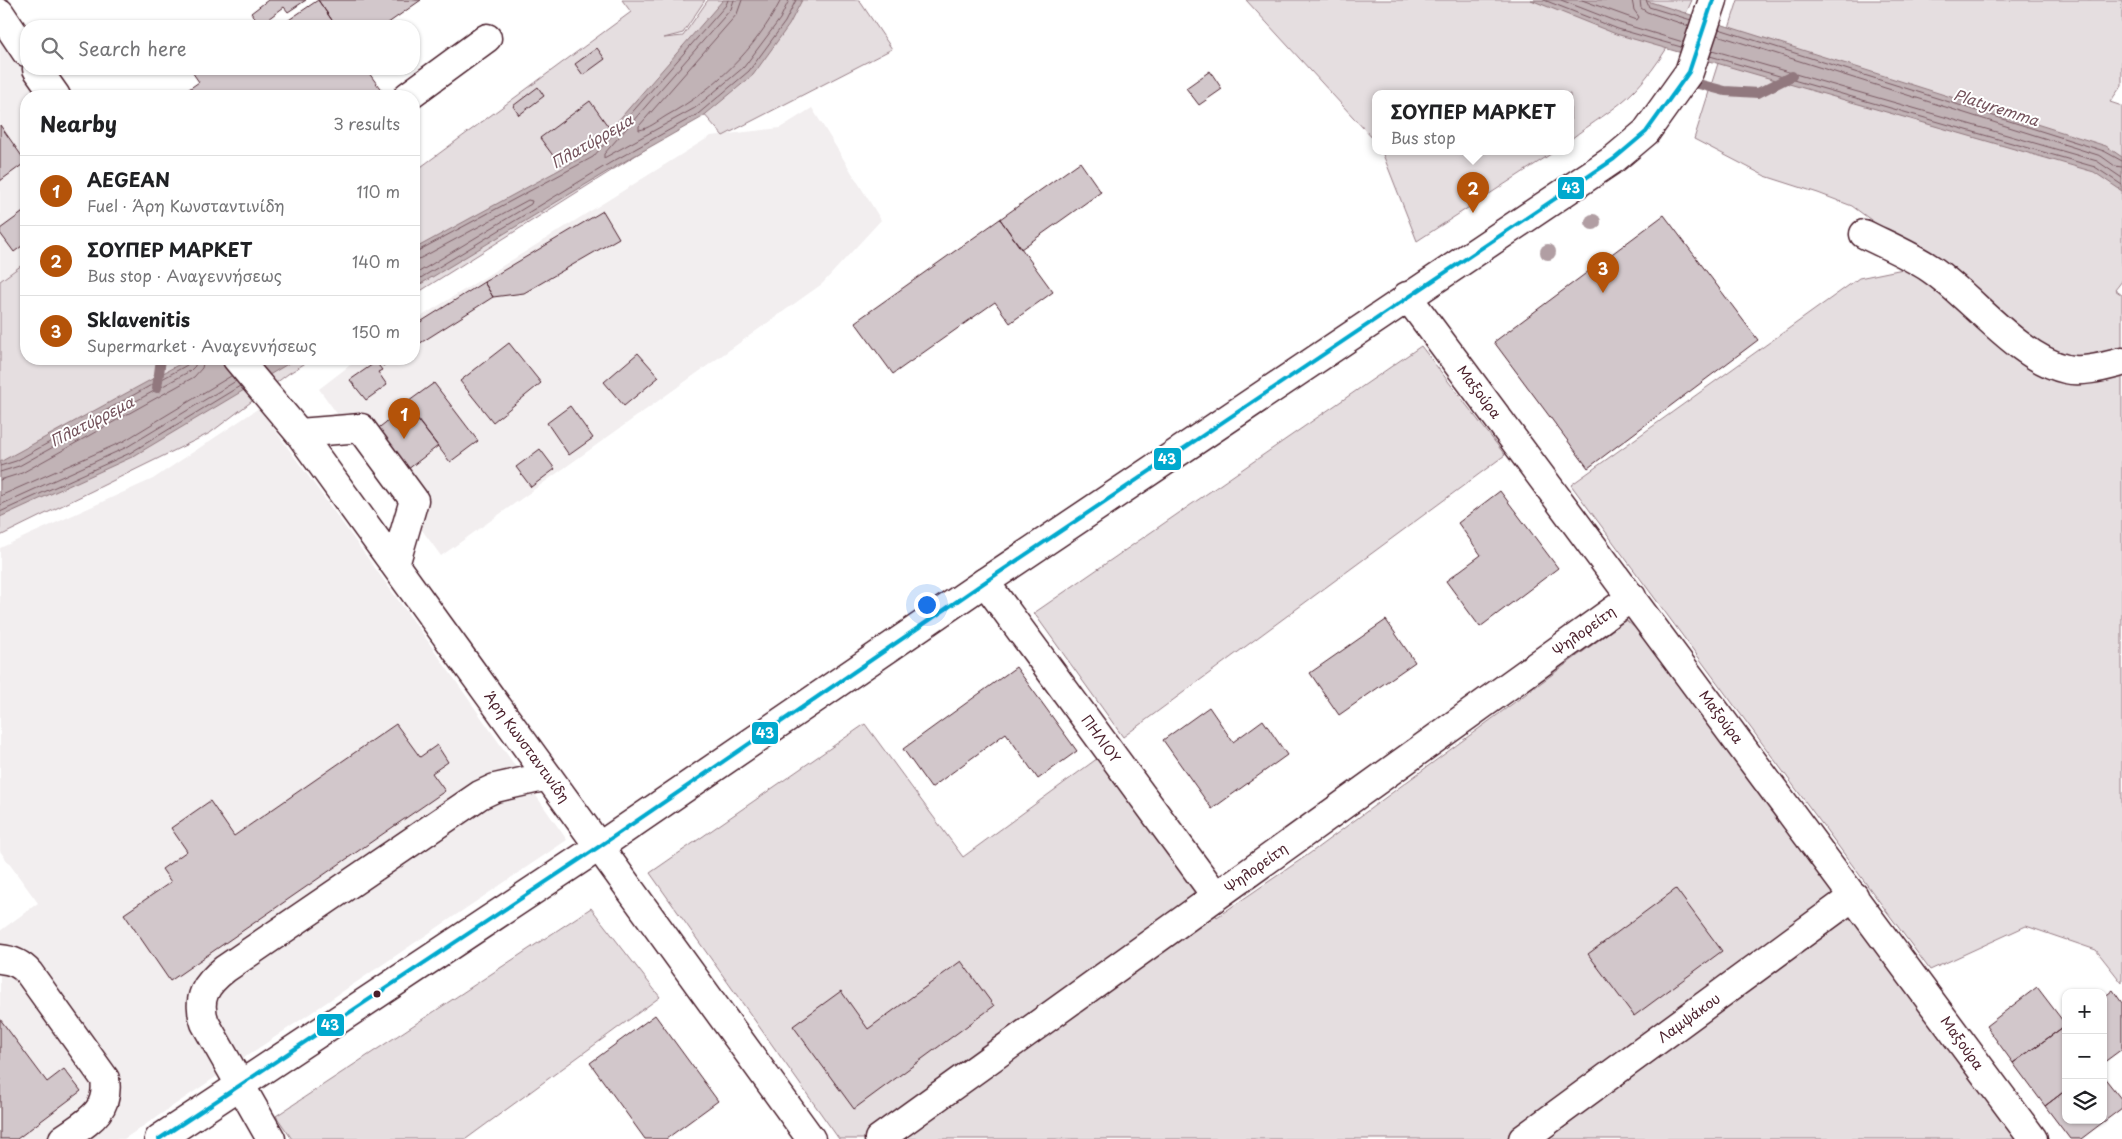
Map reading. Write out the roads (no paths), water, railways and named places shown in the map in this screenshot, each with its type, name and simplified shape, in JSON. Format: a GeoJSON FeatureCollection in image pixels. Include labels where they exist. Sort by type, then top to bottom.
{"type":"FeatureCollection","features":[{"type":"Feature","properties":{"kind":"street"},"geometry":{"type":"LineString","coordinates":[[159,1139],[600,846],[1407,296],[1614,159],[1646,132],[1668,104],[1689,72],[1714,0]]}},
{"type":"Feature","properties":{"kind":"street"},"geometry":{"type":"LineString","coordinates":[[0,13],[20,43]]}},
{"type":"Feature","properties":{"kind":"street"},"geometry":{"type":"LineString","coordinates":[[416,90],[487,38]]}},
{"type":"Feature","properties":{"kind":"street"},"geometry":{"type":"LineString","coordinates":[[41,75],[52,90]]}},
{"type":"Feature","properties":{"kind":"street"},"geometry":{"type":"LineString","coordinates":[[1864,234],[1931,269],[2033,354],[2048,363],[2067,370],[2102,367],[2122,362]]}},
{"type":"Feature","properties":{"kind":"street","name":"Μαξούρα"},"geometry":{"type":"LineString","coordinates":[[1407,296],[2033,1139]]}},
{"type":"Feature","properties":{"kind":"street","name":"Άρη Κωνσταντινίδη"},"geometry":{"type":"LineString","coordinates":[[242,365],[275,407],[299,433],[811,1139]]}},
{"type":"Feature","properties":{"kind":"street"},"geometry":{"type":"LineString","coordinates":[[299,433],[361,428],[414,500],[395,566]]}},
{"type":"Feature","properties":{"kind":"street","name":"ΠΗΛΙΟΥ"},"geometry":{"type":"LineString","coordinates":[[985,582],[1216,896]]}},
{"type":"Feature","properties":{"kind":"street","name":"Ψηλορείτη"},"geometry":{"type":"LineString","coordinates":[[879,1139],[1632,597]]}},
{"type":"Feature","properties":{"kind":"street"},"geometry":{"type":"LineString","coordinates":[[271,1139],[238,1085],[201,1013],[202,996],[212,979],[480,795],[495,788],[548,776]]}},
{"type":"Feature","properties":{"kind":"street","name":"Λαμψάκου"},"geometry":{"type":"LineString","coordinates":[[1523,1139],[1854,896]]}},
{"type":"Feature","properties":{"kind":"street"},"geometry":{"type":"LineString","coordinates":[[0,959],[22,965],[30,973],[105,1079],[105,1100],[100,1110],[63,1139]]}},
{"type":"Feature","properties":{"kind":"water"},"geometry":{"type":"Polygon","coordinates":[[[723,0],[802,0],[789,25],[753,75],[701,118],[613,168],[420,284],[420,246],[590,153],[723,0]]]}},
{"type":"Feature","properties":{"kind":"water"},"geometry":{"type":"Polygon","coordinates":[[[1531,0],[1644,0],[2106,146],[2122,157],[2122,191],[2094,172],[1616,34],[1531,0]]]}},
{"type":"Feature","properties":{"kind":"water","name":"Πλατύρρεμα"},"geometry":{"type":"Polygon","coordinates":[[[178,365],[286,365],[132,457],[0,517],[0,462],[178,365]]]}},
{"type":"Feature","properties":{"kind":"waterway"},"geometry":{"type":"LineString","coordinates":[[1691,82],[1725,91],[1758,93],[1792,76]]}},
{"type":"Feature","properties":{"kind":"waterway"},"geometry":{"type":"LineString","coordinates":[[157,388],[160,365]]}},
{"type":"Feature","properties":{"kind":"place","name":"ΣΟΥΠΕΡ ΜΑΡΚΕΤ"},"geometry":{"type":"Point","coordinates":[1473,213]}},
{"type":"Feature","properties":{"kind":"place","name":"Sklavenitis"},"geometry":{"type":"Point","coordinates":[1603,293]}},
{"type":"Feature","properties":{"kind":"place","name":"AEGEAN"},"geometry":{"type":"Point","coordinates":[404,439]}},
{"type":"Feature","properties":{"kind":"water label","name":"Platyremma"},"geometry":{"type":"Point","coordinates":[1996,108]}}]}
